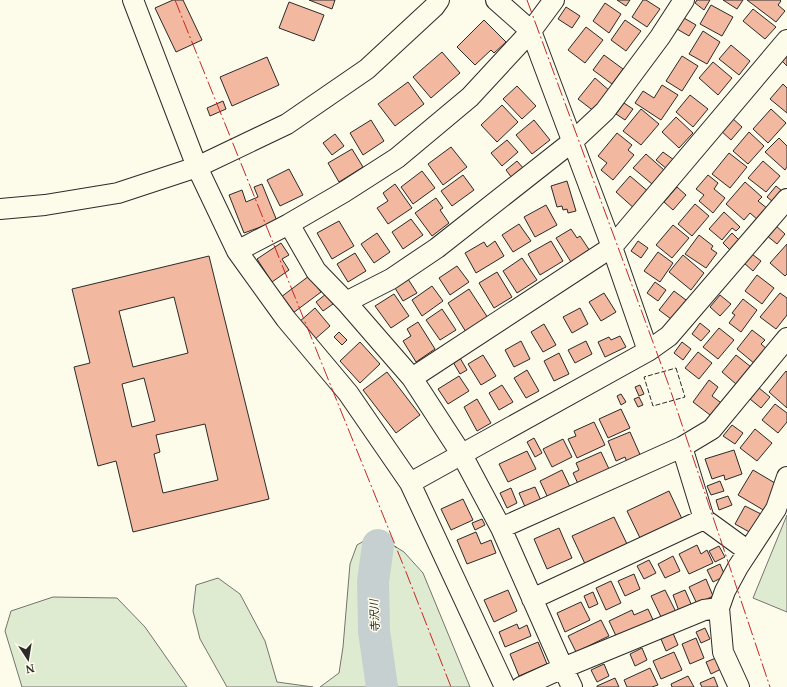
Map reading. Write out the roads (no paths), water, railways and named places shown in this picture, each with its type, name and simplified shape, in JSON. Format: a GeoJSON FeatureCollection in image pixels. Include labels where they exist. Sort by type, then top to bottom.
{"type":"FeatureCollection","features":[{"type":"Feature","properties":{"kind":"street"},"geometry":{"type":"LineString","coordinates":[[133,0],[197,167],[237,251],[286,319],[348,393],[410,483],[505,687]]}},
{"type":"Feature","properties":{"kind":"street"},"geometry":{"type":"LineString","coordinates":[[0,209],[45,205],[118,193],[197,167],[287,124],[343,86],[367,69],[434,7],[439,0]]}},
{"type":"Feature","properties":{"kind":"street"},"geometry":{"type":"LineString","coordinates":[[496,0],[531,31],[612,247],[648,351]]}},
{"type":"Feature","properties":{"kind":"street"},"geometry":{"type":"LineString","coordinates":[[237,251],[289,224],[344,192],[397,158],[470,97],[531,31],[554,0]]}},
{"type":"Feature","properties":{"kind":"street"},"geometry":{"type":"LineString","coordinates":[[346,302],[392,278],[437,248],[573,141],[605,111],[660,37],[684,0]]}},
{"type":"Feature","properties":{"kind":"street"},"geometry":{"type":"LineString","coordinates":[[412,378],[612,247],[787,40]]}},
{"type":"Feature","properties":{"kind":"street"},"geometry":{"type":"LineString","coordinates":[[410,483],[648,351],[669,336],[787,199]]}},
{"type":"Feature","properties":{"kind":"street"},"geometry":{"type":"LineString","coordinates":[[289,224],[316,271],[346,302],[412,378],[462,455],[502,528],[572,687]]}},
{"type":"Feature","properties":{"kind":"street"},"geometry":{"type":"LineString","coordinates":[[502,528],[682,447],[712,429],[787,338]]}},
{"type":"Feature","properties":{"kind":"street"},"geometry":{"type":"LineString","coordinates":[[682,447],[704,519],[748,551]]}},
{"type":"Feature","properties":{"kind":"street"},"geometry":{"type":"LineString","coordinates":[[739,687],[723,652],[719,608],[725,591],[738,567],[776,509],[787,477]]}},
{"type":"Feature","properties":{"kind":"street"},"geometry":{"type":"LineString","coordinates":[[532,599],[704,519]]}},
{"type":"Feature","properties":{"kind":"street"},"geometry":{"type":"LineString","coordinates":[[521,687],[563,668],[704,610],[719,608]]}},
{"type":"Feature","properties":{"kind":"waterway","name":"寺沢川"},"geometry":{"type":"LineString","coordinates":[[378,545],[373,582],[374,631],[382,687]]}}]}
